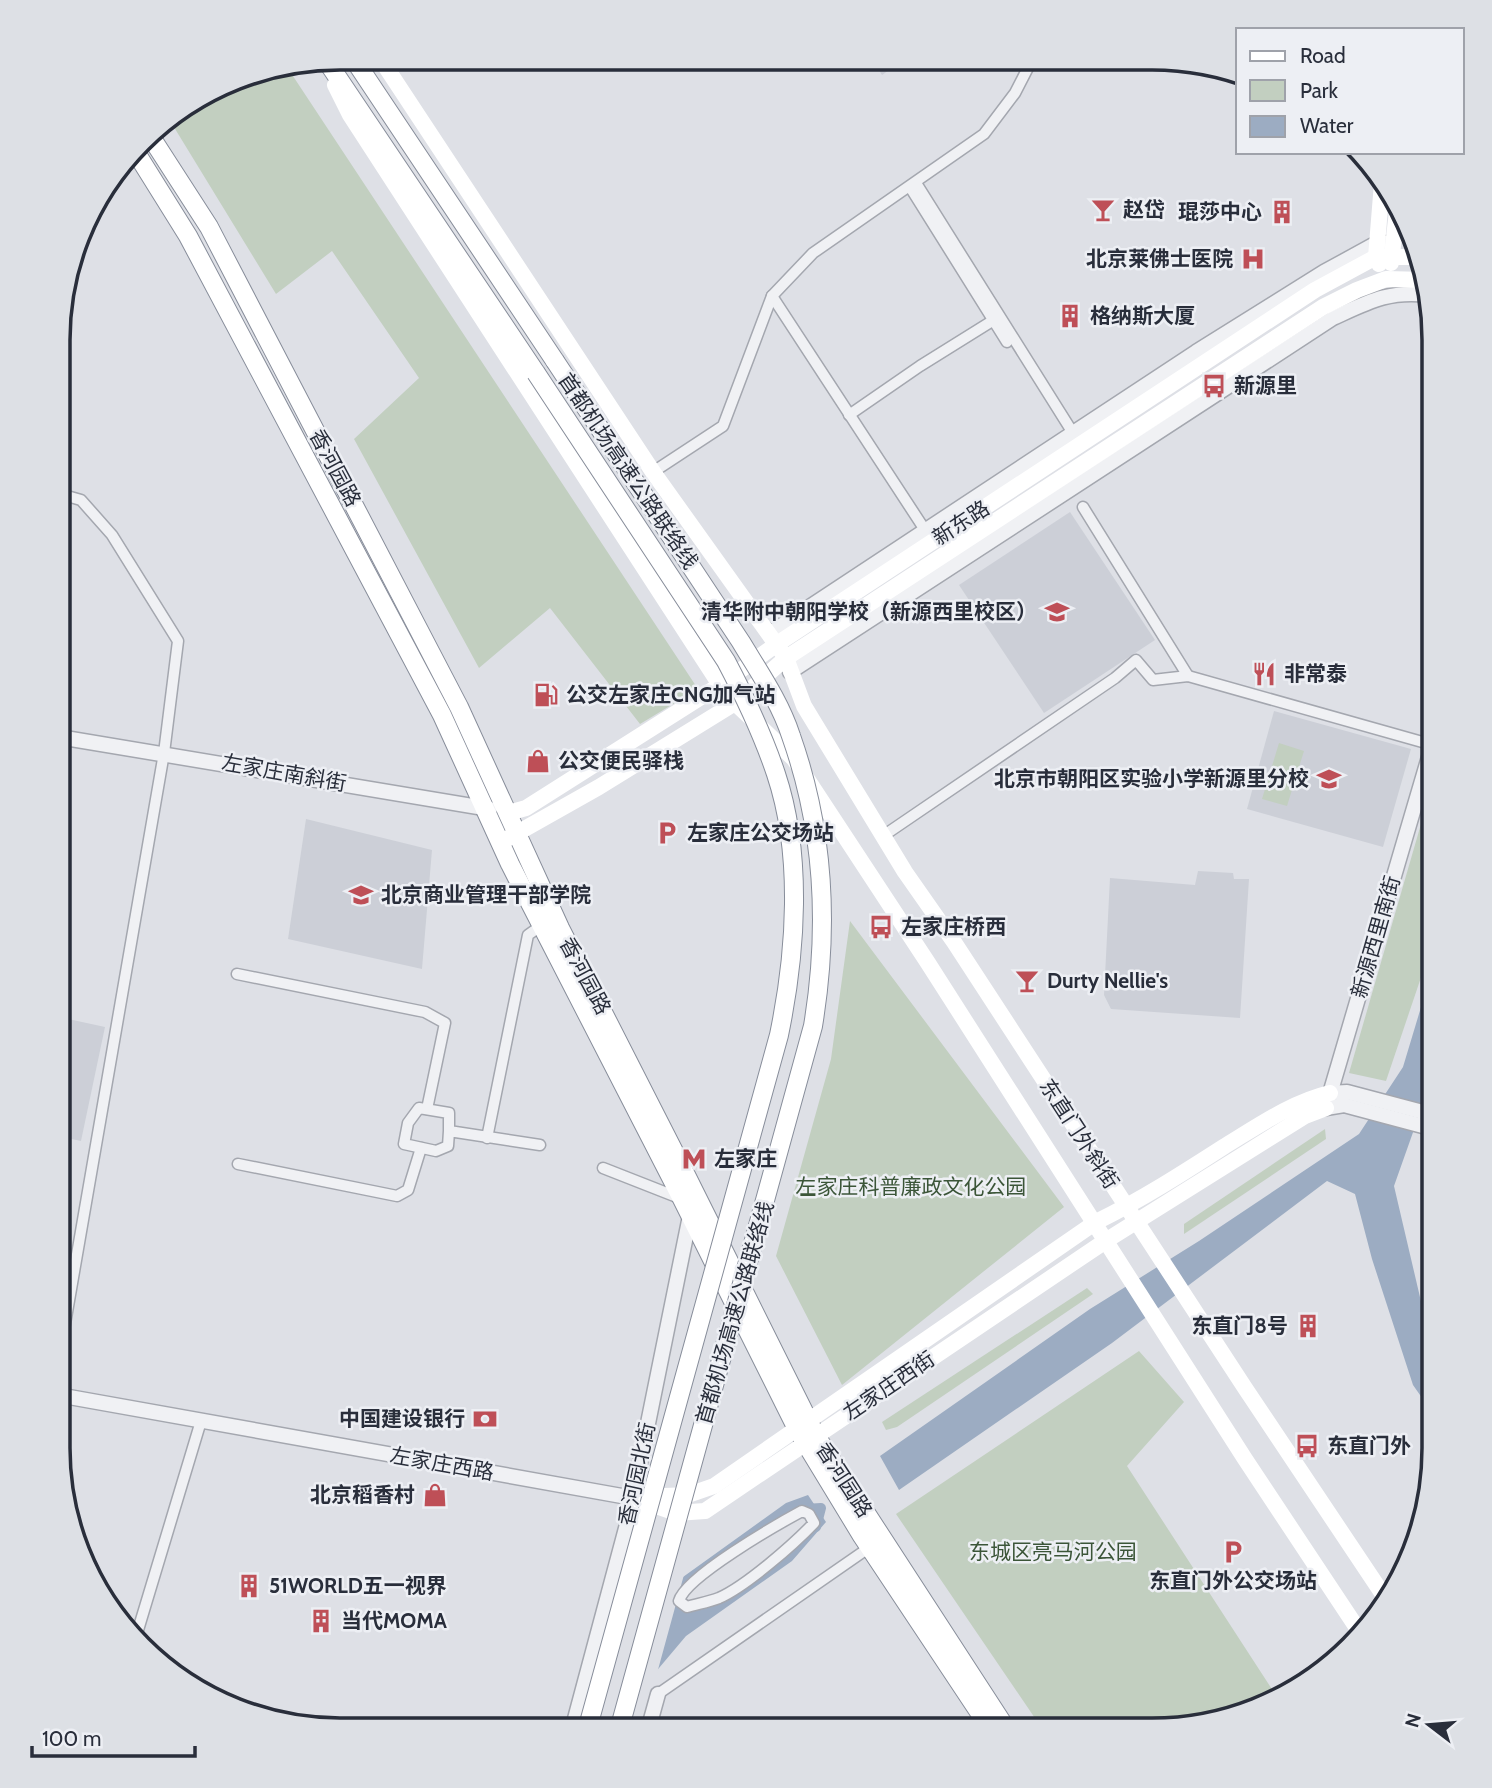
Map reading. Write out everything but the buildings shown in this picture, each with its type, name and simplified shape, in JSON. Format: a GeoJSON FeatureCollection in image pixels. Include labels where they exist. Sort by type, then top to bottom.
{"type":"FeatureCollection","features":[{"type":"Feature","properties":{"kind":"highway","name":"首都机场高速公路联络线"},"geometry":{"type":"LineString","coordinates":[[361,70],[741,642],[768,687],[791,734],[807,794],[818,853],[822,898],[820,981],[813,1026],[622,1718]]}},
{"type":"Feature","properties":{"kind":"highway","name":"首都机场高速公路联络线"},"geometry":{"type":"LineString","coordinates":[[331,71],[536,373],[726,661],[742,691],[777,776],[789,834],[793,942],[789,985],[779,1035],[590,1718]]}},
{"type":"Feature","properties":{"kind":"highway","name":"香河园路"},"geometry":{"type":"LineString","coordinates":[[155,143],[209,227],[454,697],[560,928],[694,1189],[806,1432]]}},
{"type":"Feature","properties":{"kind":"highway","name":"香河园路"},"geometry":{"type":"LineString","coordinates":[[140,159],[188,236],[442,715],[500,843],[541,925],[690,1216],[806,1432],[983,1718]]}},
{"type":"Feature","properties":{"kind":"highway","name":"香河园路"},"geometry":{"type":"LineString","coordinates":[[867,1534],[998,1718]]}},
{"type":"Feature","properties":{"kind":"main road","name":"东直门外斜街"},"geometry":{"type":"LineString","coordinates":[[388,70],[653,472],[781,651],[804,706],[883,836],[1381,1591]]}},
{"type":"Feature","properties":{"kind":"main road","name":"东直门外斜街"},"geometry":{"type":"LineString","coordinates":[[329,71],[350,115],[720,685],[735,703],[794,759],[1355,1626]]}},
{"type":"Feature","properties":{"kind":"main road"},"geometry":{"type":"LineString","coordinates":[[1381,197],[1377,250],[1386,279]]}},
{"type":"Feature","properties":{"kind":"main road"},"geometry":{"type":"LineString","coordinates":[[1386,279],[1394,250],[1396,226]]}},
{"type":"Feature","properties":{"kind":"main road","name":"新东路"},"geometry":{"type":"LineString","coordinates":[[781,651],[1221,351],[1377,250],[1408,254]]}},
{"type":"Feature","properties":{"kind":"main road","name":"新东路"},"geometry":{"type":"LineString","coordinates":[[508,813],[526,808],[720,685],[781,651],[1301,322],[1357,290],[1386,279],[1415,280]]}},
{"type":"Feature","properties":{"kind":"main road"},"geometry":{"type":"LineString","coordinates":[[500,843],[599,787],[735,703],[781,651]]}},
{"type":"Feature","properties":{"kind":"main road"},"geometry":{"type":"LineString","coordinates":[[1127,1207],[1277,1115],[1312,1097],[1337,1100]]}},
{"type":"Feature","properties":{"kind":"main road"},"geometry":{"type":"LineString","coordinates":[[1137,1223],[1306,1116],[1337,1100]]}},
{"type":"Feature","properties":{"kind":"main road","name":"左家庄西街"},"geometry":{"type":"LineString","coordinates":[[806,1432],[1096,1222],[1127,1207]]}},
{"type":"Feature","properties":{"kind":"main road","name":"左家庄西街"},"geometry":{"type":"LineString","coordinates":[[806,1432],[1137,1223]]}},
{"type":"Feature","properties":{"kind":"main road","name":"左家庄西路"},"geometry":{"type":"LineString","coordinates":[[633,1498],[688,1494],[714,1486],[806,1432]]}},
{"type":"Feature","properties":{"kind":"street"},"geometry":{"type":"LineString","coordinates":[[653,472],[723,426],[772,296],[813,253],[984,134],[1015,93],[1027,70]]}},
{"type":"Feature","properties":{"kind":"street"},"geometry":{"type":"LineString","coordinates":[[913,185],[1070,435]]}},
{"type":"Feature","properties":{"kind":"street"},"geometry":{"type":"LineString","coordinates":[[781,651],[925,530],[1227,332],[1324,272],[1377,250]]}},
{"type":"Feature","properties":{"kind":"street"},"geometry":{"type":"LineString","coordinates":[[781,651],[1333,318],[1375,299],[1406,292],[1418,294]]}},
{"type":"Feature","properties":{"kind":"street"},"geometry":{"type":"LineString","coordinates":[[772,296],[925,530]]}},
{"type":"Feature","properties":{"kind":"street"},"geometry":{"type":"LineString","coordinates":[[849,415],[996,318]]}},
{"type":"Feature","properties":{"kind":"street"},"geometry":{"type":"LineString","coordinates":[[70,497],[81,500],[112,535],[178,641],[163,753],[70,1294]]}},
{"type":"Feature","properties":{"kind":"street"},"geometry":{"type":"LineString","coordinates":[[1083,507],[1188,676]]}},
{"type":"Feature","properties":{"kind":"street"},"geometry":{"type":"LineString","coordinates":[[883,836],[1115,678],[1136,660],[1153,680],[1188,676],[1422,748]]}},
{"type":"Feature","properties":{"kind":"street","name":"左家庄南斜街"},"geometry":{"type":"LineString","coordinates":[[70,739],[508,813]]}},
{"type":"Feature","properties":{"kind":"street","name":"新源西里南街"},"geometry":{"type":"LineString","coordinates":[[1337,1100],[1422,788]]}},
{"type":"Feature","properties":{"kind":"street"},"geometry":{"type":"LineString","coordinates":[[487,1138],[528,935],[541,925]]}},
{"type":"Feature","properties":{"kind":"street"},"geometry":{"type":"LineString","coordinates":[[237,974],[425,1012],[445,1023],[427,1109]]}},
{"type":"Feature","properties":{"kind":"street"},"geometry":{"type":"LineString","coordinates":[[1337,1100],[1422,1120]]}},
{"type":"Feature","properties":{"kind":"street"},"geometry":{"type":"LineString","coordinates":[[419,1108],[449,1113],[449,1131],[448,1146],[436,1151],[404,1144],[408,1123],[419,1108]]}},
{"type":"Feature","properties":{"kind":"street"},"geometry":{"type":"LineString","coordinates":[[449,1131],[540,1145]]}},
{"type":"Feature","properties":{"kind":"street"},"geometry":{"type":"LineString","coordinates":[[238,1164],[397,1196],[408,1190],[421,1148]]}},
{"type":"Feature","properties":{"kind":"street"},"geometry":{"type":"LineString","coordinates":[[603,1168],[682,1199]]}},
{"type":"Feature","properties":{"kind":"street","name":"香河园北街"},"geometry":{"type":"LineString","coordinates":[[575,1718],[633,1498],[690,1216]]}},
{"type":"Feature","properties":{"kind":"street","name":"左家庄西路"},"geometry":{"type":"LineString","coordinates":[[70,1397],[633,1498]]}},
{"type":"Feature","properties":{"kind":"street"},"geometry":{"type":"LineString","coordinates":[[139,1628],[201,1421]]}},
{"type":"Feature","properties":{"kind":"street"},"geometry":{"type":"LineString","coordinates":[[802,1511],[809,1514],[814,1523],[783,1552],[719,1597],[687,1607],[679,1601],[681,1593],[706,1572],[771,1528],[802,1511]]}},
{"type":"Feature","properties":{"kind":"street"},"geometry":{"type":"LineString","coordinates":[[652,1718],[658,1694],[867,1534]]}},
{"type":"Feature","properties":{"kind":"shaded area","name":"清华附中朝阳学校（新源西里校区）"},"geometry":{"type":"Polygon","coordinates":[[[1070,512],[1155,640],[1044,713],[959,585],[1070,512]]]}},
{"type":"Feature","properties":{"kind":"shaded area","name":"北京市朝阳区实验小学新源里分校"},"geometry":{"type":"Polygon","coordinates":[[[1274,711],[1411,749],[1383,847],[1247,809],[1274,711]]]}},
{"type":"Feature","properties":{"kind":"shaded area","name":"北京商业管理干部学院"},"geometry":{"type":"Polygon","coordinates":[[[306,819],[432,850],[422,969],[288,939],[306,819]]]}},
{"type":"Feature","properties":{"kind":"shaded area"},"geometry":{"type":"Polygon","coordinates":[[[1198,871],[1233,873],[1234,879],[1249,879],[1240,1018],[1111,1009],[1104,995],[1110,878],[1195,885],[1198,871]]]}},
{"type":"Feature","properties":{"kind":"shaded area"},"geometry":{"type":"Polygon","coordinates":[[[70,1019],[105,1027],[81,1141],[70,1139],[70,1019]]]}},
{"type":"Feature","properties":{"kind":"green space"},"geometry":{"type":"Polygon","coordinates":[[[292,74],[698,689],[640,724],[550,608],[479,668],[354,439],[419,378],[332,251],[276,294],[174,127],[221,98],[253,84],[292,74]]]}},
{"type":"Feature","properties":{"kind":"green space"},"geometry":{"type":"Polygon","coordinates":[[[1279,743],[1304,751],[1287,806],[1262,799],[1279,743]]]}},
{"type":"Feature","properties":{"kind":"green space"},"geometry":{"type":"Polygon","coordinates":[[[1422,821],[1422,974],[1386,1081],[1349,1073],[1422,821]]]}},
{"type":"Feature","properties":{"kind":"green space","name":"左家庄科普廉政文化公园"},"geometry":{"type":"Polygon","coordinates":[[[850,921],[1064,1207],[842,1385],[776,1256],[831,1059],[850,921]]]}},
{"type":"Feature","properties":{"kind":"green space"},"geometry":{"type":"Polygon","coordinates":[[[1325,1129],[1326,1139],[1184,1234],[1184,1224],[1325,1129]]]}},
{"type":"Feature","properties":{"kind":"green space"},"geometry":{"type":"Polygon","coordinates":[[[1087,1288],[1093,1294],[897,1427],[886,1430],[882,1422],[1087,1288]]]}},
{"type":"Feature","properties":{"kind":"green space","name":"东城区亮马河公园"},"geometry":{"type":"Polygon","coordinates":[[[1139,1351],[1184,1402],[1127,1466],[1272,1689],[1239,1704],[1187,1716],[1035,1718],[896,1514],[1139,1351]]]}},
{"type":"Feature","properties":{"kind":"water"},"geometry":{"type":"Polygon","coordinates":[[[1422,1004],[1422,1107],[1394,1186],[1422,1306],[1422,1398],[1413,1385],[1372,1259],[1355,1194],[1327,1181],[1112,1343],[899,1490],[880,1456],[1090,1309],[1199,1241],[1359,1134],[1403,1067],[1422,1004]]]}},
{"type":"Feature","properties":{"kind":"water"},"geometry":{"type":"Polygon","coordinates":[[[808,1495],[826,1522],[792,1561],[686,1636],[632,1700],[627,1718],[607,1718],[619,1674],[683,1577],[786,1503],[808,1495]],[[802,1511],[681,1593],[687,1607],[719,1597],[813,1523],[802,1511]]]}},
{"type":"Feature","properties":{"kind":"pier"},"geometry":{"type":"Polygon","coordinates":[[[685,1571],[656,1677],[635,1701],[630,1718],[603,1718],[616,1673],[685,1571]]]}},
{"type":"Feature","properties":{"kind":"waterway"},"geometry":{"type":"LineString","coordinates":[[805,1509],[821,1508],[816,1527]]}},
{"type":"Feature","properties":{"kind":"place","name":"赵岱"},"geometry":{"type":"Point","coordinates":[1103,210]}},
{"type":"Feature","properties":{"kind":"place","name":"琨莎中心"},"geometry":{"type":"Point","coordinates":[1282,212]}},
{"type":"Feature","properties":{"kind":"place","name":"北京莱佛士医院"},"geometry":{"type":"Point","coordinates":[1253,259]}},
{"type":"Feature","properties":{"kind":"place","name":"格纳斯大厦"},"geometry":{"type":"Point","coordinates":[1070,316]}},
{"type":"Feature","properties":{"kind":"place","name":"新源里"},"geometry":{"type":"Point","coordinates":[1214,386]}},
{"type":"Feature","properties":{"kind":"place","name":"清华附中朝阳学校（新源西里校区）"},"geometry":{"type":"Point","coordinates":[1057,612]}},
{"type":"Feature","properties":{"kind":"place","name":"非常泰"},"geometry":{"type":"Point","coordinates":[1264,674]}},
{"type":"Feature","properties":{"kind":"place","name":"公交左家庄CNG加气站"},"geometry":{"type":"Point","coordinates":[546,695]}},
{"type":"Feature","properties":{"kind":"place","name":"公交便民驿栈"},"geometry":{"type":"Point","coordinates":[538,761]}},
{"type":"Feature","properties":{"kind":"place","name":"北京市朝阳区实验小学新源里分校"},"geometry":{"type":"Point","coordinates":[1329,779]}},
{"type":"Feature","properties":{"kind":"place","name":"左家庄公交场站"},"geometry":{"type":"Point","coordinates":[667,833]}},
{"type":"Feature","properties":{"kind":"place","name":"北京商业管理干部学院"},"geometry":{"type":"Point","coordinates":[361,895]}},
{"type":"Feature","properties":{"kind":"place","name":"左家庄桥西"},"geometry":{"type":"Point","coordinates":[881,927]}},
{"type":"Feature","properties":{"kind":"place","name":"Durty Nellie's"},"geometry":{"type":"Point","coordinates":[1027,981]}},
{"type":"Feature","properties":{"kind":"place","name":"左家庄"},"geometry":{"type":"Point","coordinates":[694,1159]}},
{"type":"Feature","properties":{"kind":"place","name":"东直门8号"},"geometry":{"type":"Point","coordinates":[1308,1326]}},
{"type":"Feature","properties":{"kind":"place","name":"中国建设银行"},"geometry":{"type":"Point","coordinates":[485,1419]}},
{"type":"Feature","properties":{"kind":"place","name":"东直门外"},"geometry":{"type":"Point","coordinates":[1307,1446]}},
{"type":"Feature","properties":{"kind":"place","name":"北京稻香村"},"geometry":{"type":"Point","coordinates":[435,1495]}},
{"type":"Feature","properties":{"kind":"place","name":"东直门外公交场站"},"geometry":{"type":"Point","coordinates":[1233,1552]}},
{"type":"Feature","properties":{"kind":"place","name":"51WORLD五一视界"},"geometry":{"type":"Point","coordinates":[249,1586]}},
{"type":"Feature","properties":{"kind":"place","name":"当代MOMA"},"geometry":{"type":"Point","coordinates":[321,1621]}}]}
